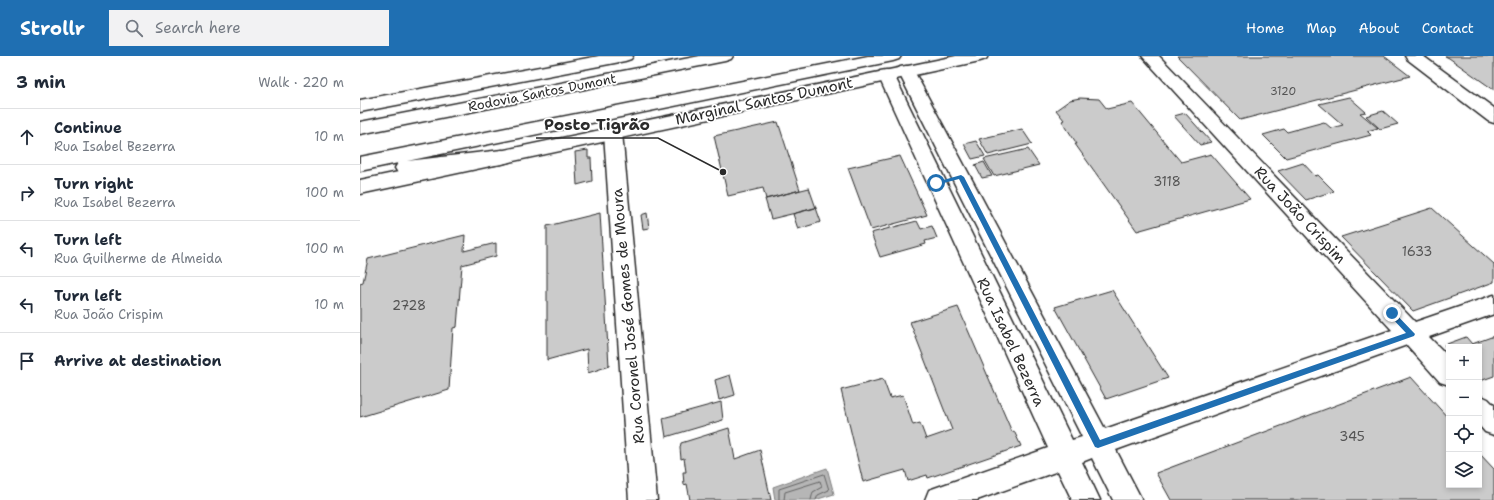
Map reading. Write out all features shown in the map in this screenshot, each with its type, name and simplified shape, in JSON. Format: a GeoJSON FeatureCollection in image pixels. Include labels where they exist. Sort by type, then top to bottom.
{"type":"FeatureCollection","features":[{"type":"Feature","properties":{"kind":"main road"},"geometry":{"type":"LineString","coordinates":[[360,106],[625,56]]}},
{"type":"Feature","properties":{"kind":"main road","name":"Rodovia Santos Dumont"},"geometry":{"type":"LineString","coordinates":[[360,128],[725,56]]}},
{"type":"Feature","properties":{"kind":"main road","name":"Marginal Santos Dumont"},"geometry":{"type":"LineString","coordinates":[[360,187],[613,133],[895,67],[980,56]]}},
{"type":"Feature","properties":{"kind":"main road","name":"Rua João Crispim"},"geometry":{"type":"LineString","coordinates":[[1150,56],[1446,371]]}},
{"type":"Feature","properties":{"kind":"main road"},"geometry":{"type":"LineString","coordinates":[[1413,56],[1494,117]]}},
{"type":"Feature","properties":{"kind":"main road"},"geometry":{"type":"LineString","coordinates":[[360,164],[895,67]]}},
{"type":"Feature","properties":{"kind":"main road","name":"Rua Isabel Bezerra"},"geometry":{"type":"LineString","coordinates":[[895,67],[961,177],[1128,500]]}},
{"type":"Feature","properties":{"kind":"main road","name":"Rua Isabel Bezerra"},"geometry":{"type":"LineString","coordinates":[[895,67],[936,183],[1086,500]]}},
{"type":"Feature","properties":{"kind":"main road","name":"Rua Coronel José Gomes de Moura"},"geometry":{"type":"LineString","coordinates":[[613,133],[644,500]]}},
{"type":"Feature","properties":{"kind":"main road"},"geometry":{"type":"LineString","coordinates":[[360,175],[387,170],[502,157]]}},
{"type":"Feature","properties":{"kind":"main road"},"geometry":{"type":"LineString","coordinates":[[936,183],[961,177]]}},
{"type":"Feature","properties":{"kind":"main road"},"geometry":{"type":"LineString","coordinates":[[939,500],[1494,304]]}},
{"type":"Feature","properties":{"kind":"main road"},"geometry":{"type":"LineString","coordinates":[[1482,410],[1494,423]]}},
{"type":"Feature","properties":{"kind":"water"},"geometry":{"type":"Polygon","coordinates":[[[827,468],[834,494],[815,500],[775,500],[773,487],[827,468]]]}},
{"type":"Feature","properties":{"kind":"building"},"geometry":{"type":"Polygon","coordinates":[[[1177,56],[1384,56],[1410,76],[1240,120],[1177,56]]]}},
{"type":"Feature","properties":{"kind":"building"},"geometry":{"type":"Polygon","coordinates":[[[1445,56],[1494,56],[1494,90],[1449,58],[1445,56]]]}},
{"type":"Feature","properties":{"kind":"building"},"geometry":{"type":"Polygon","coordinates":[[[1349,97],[1366,112],[1360,113],[1378,128],[1367,131],[1371,135],[1286,158],[1263,135],[1284,129],[1287,132],[1324,122],[1331,128],[1343,125],[1319,104],[1349,97]]]}},
{"type":"Feature","properties":{"kind":"building"},"geometry":{"type":"Polygon","coordinates":[[[1080,98],[1099,99],[1107,109],[1132,103],[1181,162],[1211,154],[1250,199],[1137,231],[1075,144],[1077,144],[1062,121],[1064,120],[1056,110],[1070,100],[1080,98]]]}},
{"type":"Feature","properties":{"kind":"building"},"geometry":{"type":"Polygon","coordinates":[[[1383,111],[1398,124],[1380,129],[1366,116],[1383,111]]]}},
{"type":"Feature","properties":{"kind":"building"},"geometry":{"type":"Polygon","coordinates":[[[1185,113],[1211,142],[1200,145],[1174,116],[1185,113]]]}},
{"type":"Feature","properties":{"kind":"building"},"geometry":{"type":"Polygon","coordinates":[[[778,122],[800,190],[766,199],[763,188],[728,196],[714,136],[778,122]]]}},
{"type":"Feature","properties":{"kind":"building"},"geometry":{"type":"Polygon","coordinates":[[[1022,129],[1032,144],[988,155],[979,139],[1022,129]]]}},
{"type":"Feature","properties":{"kind":"building"},"geometry":{"type":"Polygon","coordinates":[[[976,141],[985,156],[972,159],[964,144],[976,141]]]}},
{"type":"Feature","properties":{"kind":"building"},"geometry":{"type":"Polygon","coordinates":[[[1028,149],[1039,165],[994,176],[984,159],[1028,149]]]}},
{"type":"Feature","properties":{"kind":"building"},"geometry":{"type":"Polygon","coordinates":[[[588,150],[588,158],[591,158],[592,181],[577,185],[575,152],[588,150]]]}},
{"type":"Feature","properties":{"kind":"building"},"geometry":{"type":"Polygon","coordinates":[[[900,156],[927,215],[871,230],[848,168],[900,156]]]}},
{"type":"Feature","properties":{"kind":"building"},"geometry":{"type":"Polygon","coordinates":[[[984,162],[992,176],[982,178],[975,165],[984,162]]]}},
{"type":"Feature","properties":{"kind":"building"},"geometry":{"type":"Polygon","coordinates":[[[1303,163],[1315,176],[1318,175],[1334,191],[1306,200],[1278,171],[1303,163]]]}},
{"type":"Feature","properties":{"kind":"building"},"geometry":{"type":"Polygon","coordinates":[[[809,188],[816,208],[771,219],[765,199],[809,188]]]}},
{"type":"Feature","properties":{"kind":"building"},"geometry":{"type":"Polygon","coordinates":[[[816,208],[821,222],[798,229],[793,214],[816,208]]]}},
{"type":"Feature","properties":{"kind":"building"},"geometry":{"type":"Polygon","coordinates":[[[1432,208],[1494,264],[1494,282],[1413,311],[1341,237],[1432,208]]]}},
{"type":"Feature","properties":{"kind":"building"},"geometry":{"type":"Polygon","coordinates":[[[600,213],[609,366],[588,373],[587,349],[547,360],[547,226],[600,213]]]}},
{"type":"Feature","properties":{"kind":"building"},"geometry":{"type":"Polygon","coordinates":[[[647,213],[649,228],[643,229],[641,215],[647,213]]]}},
{"type":"Feature","properties":{"kind":"building"},"geometry":{"type":"Polygon","coordinates":[[[917,221],[921,229],[932,226],[937,238],[925,241],[926,244],[880,257],[871,233],[917,221]]]}},
{"type":"Feature","properties":{"kind":"building"},"geometry":{"type":"Polygon","coordinates":[[[465,235],[464,251],[496,243],[496,256],[462,265],[457,327],[453,328],[449,390],[360,417],[360,283],[363,282],[368,259],[465,235]]]}},
{"type":"Feature","properties":{"kind":"building"},"geometry":{"type":"Polygon","coordinates":[[[1112,290],[1168,378],[1106,399],[1055,307],[1112,290]]]}},
{"type":"Feature","properties":{"kind":"building"},"geometry":{"type":"Polygon","coordinates":[[[958,307],[1012,432],[1014,431],[1021,446],[928,478],[927,475],[908,481],[905,470],[863,482],[841,390],[883,379],[890,398],[903,395],[913,425],[920,423],[926,439],[952,430],[910,322],[958,307]]]}},
{"type":"Feature","properties":{"kind":"building"},"geometry":{"type":"Polygon","coordinates":[[[1494,336],[1494,376],[1482,380],[1482,344],[1472,344],[1494,336]]]}},
{"type":"Feature","properties":{"kind":"building"},"geometry":{"type":"Polygon","coordinates":[[[1466,337],[1472,344],[1447,344],[1466,337]]]}},
{"type":"Feature","properties":{"kind":"building"},"geometry":{"type":"Polygon","coordinates":[[[730,375],[735,395],[719,400],[715,380],[730,375]]]}},
{"type":"Feature","properties":{"kind":"building"},"geometry":{"type":"Polygon","coordinates":[[[1411,377],[1446,416],[1446,488],[1482,488],[1482,456],[1494,469],[1494,500],[1171,500],[1156,473],[1411,377]]]}},
{"type":"Feature","properties":{"kind":"building"},"geometry":{"type":"Polygon","coordinates":[[[721,402],[723,420],[666,437],[663,418],[721,402]]]}},
{"type":"Feature","properties":{"kind":"building"},"geometry":{"type":"Polygon","coordinates":[[[729,428],[735,459],[760,450],[771,500],[690,500],[687,484],[684,485],[683,472],[686,472],[684,458],[681,459],[681,443],[729,428]]]}},
{"type":"Feature","properties":{"kind":"place","name":"Posto Tigrão"},"geometry":{"type":"Point","coordinates":[723,172]}},
{"type":"Feature","properties":{"kind":"route"},"geometry":{"type":"LineString","coordinates":[[936,183],[961,177],[1098,444],[1411,334],[1392,313]]}}]}
